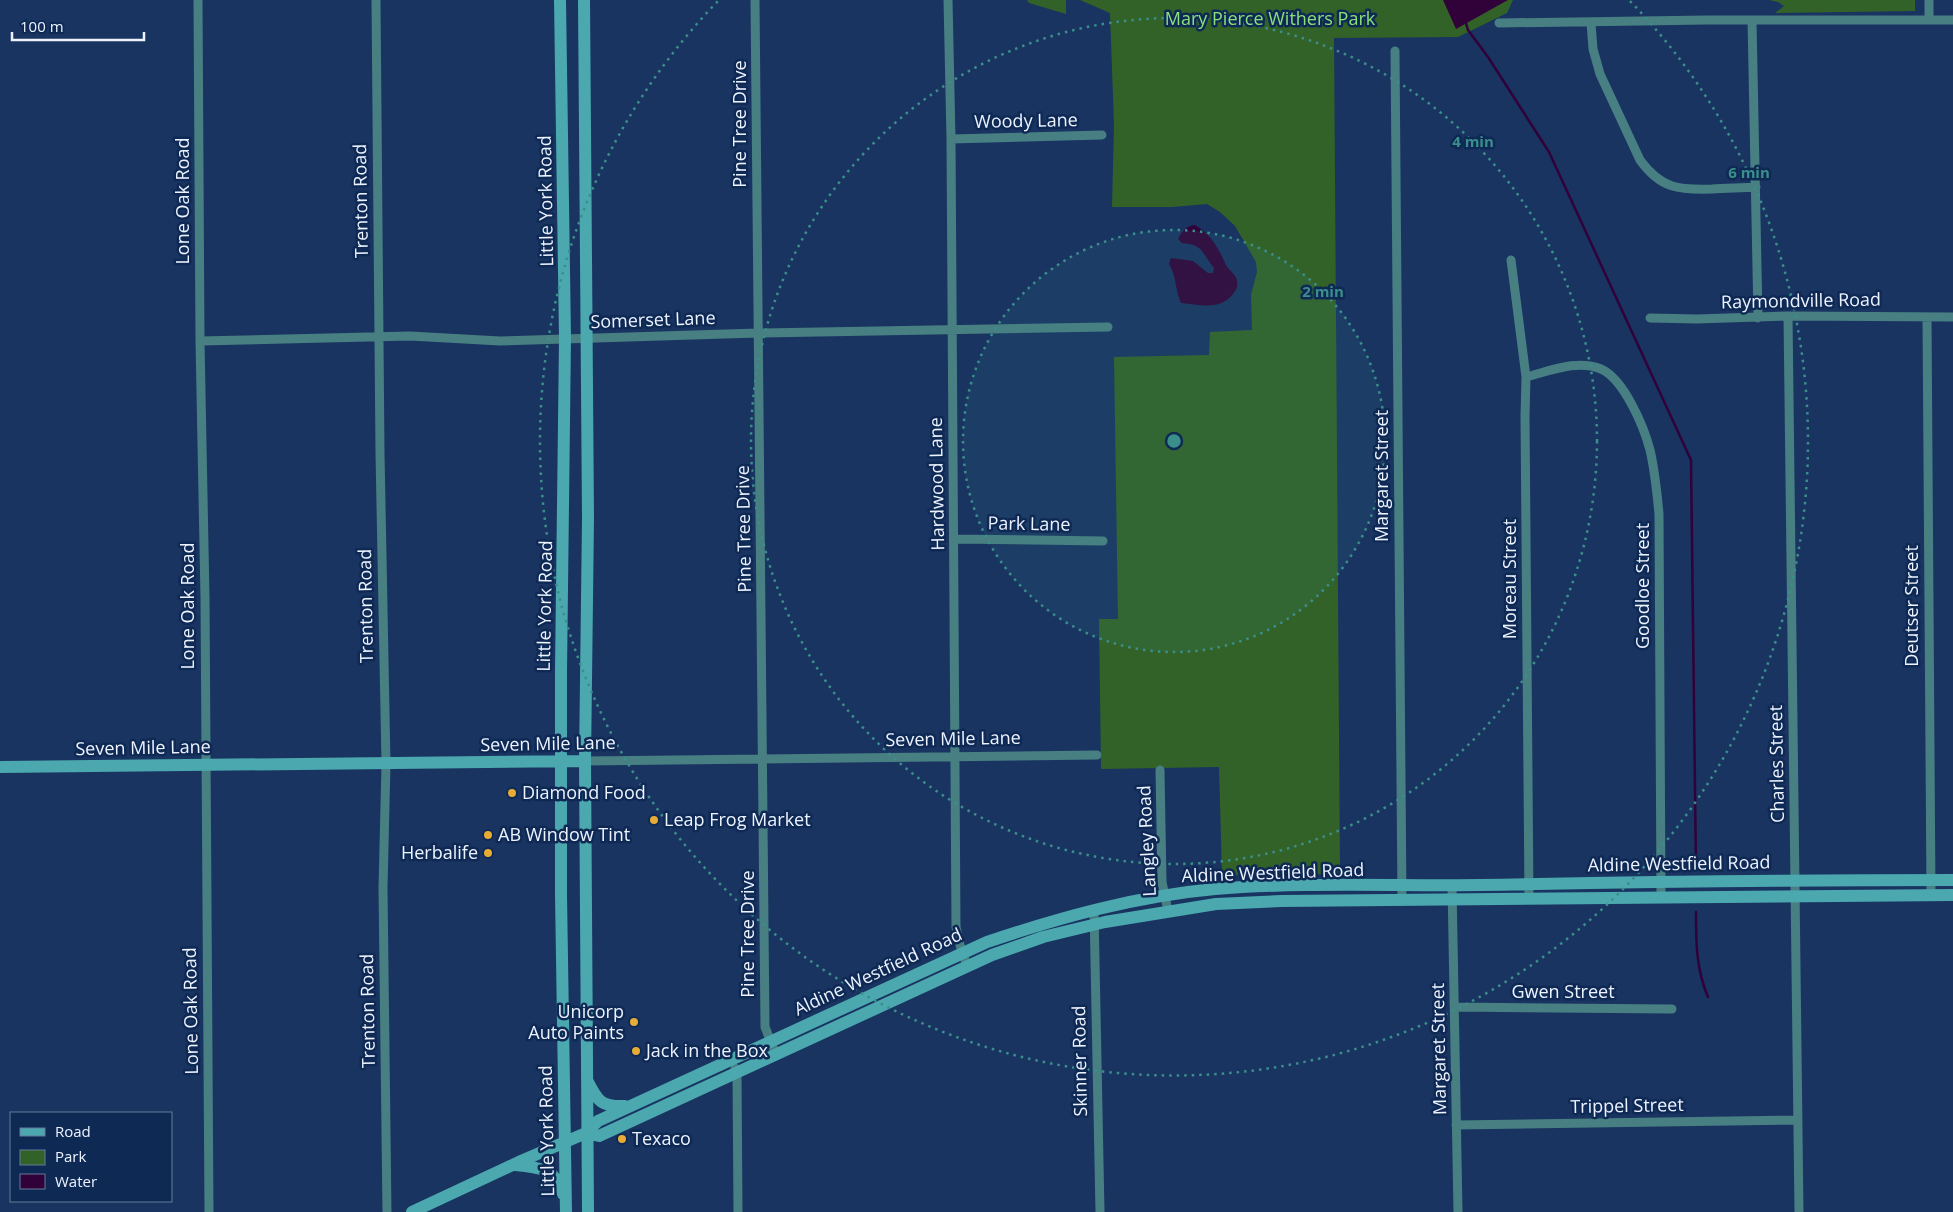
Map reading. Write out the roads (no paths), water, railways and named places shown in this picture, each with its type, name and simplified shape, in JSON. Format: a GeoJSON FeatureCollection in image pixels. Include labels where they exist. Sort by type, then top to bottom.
{"type":"FeatureCollection","features":[{"type":"Feature","properties":{"kind":"main road","name":"Little York Road"},"geometry":{"type":"LineString","coordinates":[[560,0],[565,338],[561,895],[566,1208]]}},
{"type":"Feature","properties":{"kind":"main road"},"geometry":{"type":"LineString","coordinates":[[584,0],[588,518],[584,761],[588,1212]]}},
{"type":"Feature","properties":{"kind":"main road","name":"Seven Mile Lane"},"geometry":{"type":"LineString","coordinates":[[0,767],[584,761]]}},
{"type":"Feature","properties":{"kind":"main road","name":"Aldine Westfield Road"},"geometry":{"type":"LineString","coordinates":[[412,1212],[586,1133],[598,1121],[732,1058],[987,942],[1040,924],[1094,910],[1164,895],[1281,886],[1953,880]]}},
{"type":"Feature","properties":{"kind":"main road"},"geometry":{"type":"LineString","coordinates":[[1280,901],[1281,886]]}},
{"type":"Feature","properties":{"kind":"main road","name":"Aldine Westfield Road"},"geometry":{"type":"LineString","coordinates":[[586,1133],[599,1136],[992,955],[1043,937],[1137,916],[1216,904],[1280,901],[1953,894]]}},
{"type":"Feature","properties":{"kind":"main road"},"geometry":{"type":"LineString","coordinates":[[1134,902],[1137,916]]}},
{"type":"Feature","properties":{"kind":"main road"},"geometry":{"type":"LineString","coordinates":[[587,1080],[594,1094],[602,1103],[610,1107],[630,1106]]}},
{"type":"Feature","properties":{"kind":"main road"},"geometry":{"type":"LineString","coordinates":[[512,1165],[536,1167],[552,1173],[560,1183],[566,1208]]}},
{"type":"Feature","properties":{"kind":"street","name":"Lone Oak Road"},"geometry":{"type":"LineString","coordinates":[[198,0],[200,341],[205,598],[209,1212]]}},
{"type":"Feature","properties":{"kind":"street","name":"Trenton Road"},"geometry":{"type":"LineString","coordinates":[[376,0],[378,336],[386,764],[383,888],[387,1212]]}},
{"type":"Feature","properties":{"kind":"street","name":"Pine Tree Drive"},"geometry":{"type":"LineString","coordinates":[[755,0],[765,1027],[776,1055]]}},
{"type":"Feature","properties":{"kind":"street","name":"Hardwood Lane"},"geometry":{"type":"LineString","coordinates":[[948,0],[951,139],[956,926],[967,966]]}},
{"type":"Feature","properties":{"kind":"street"},"geometry":{"type":"LineString","coordinates":[[1929,0],[1929,20]]}},
{"type":"Feature","properties":{"kind":"street"},"geometry":{"type":"LineString","coordinates":[[1752,20],[1758,318]]}},
{"type":"Feature","properties":{"kind":"street"},"geometry":{"type":"LineString","coordinates":[[1499,23],[1953,20]]}},
{"type":"Feature","properties":{"kind":"street"},"geometry":{"type":"LineString","coordinates":[[1591,23],[1594,49],[1600,74],[1640,160],[1648,172],[1658,180],[1679,189],[1756,187]]}},
{"type":"Feature","properties":{"kind":"street","name":"Margaret Street"},"geometry":{"type":"LineString","coordinates":[[1395,51],[1402,901]]}},
{"type":"Feature","properties":{"kind":"street","name":"Woody Lane"},"geometry":{"type":"LineString","coordinates":[[951,139],[1102,135]]}},
{"type":"Feature","properties":{"kind":"street","name":"Moreau Street"},"geometry":{"type":"LineString","coordinates":[[1511,260],[1526,377],[1529,899]]}},
{"type":"Feature","properties":{"kind":"street","name":"Raymondville Road"},"geometry":{"type":"LineString","coordinates":[[1650,318],[1758,318],[1788,316],[1953,317]]}},
{"type":"Feature","properties":{"kind":"street","name":"Charles Street"},"geometry":{"type":"LineString","coordinates":[[1788,316],[1799,1212]]}},
{"type":"Feature","properties":{"kind":"street","name":"Deutser Street"},"geometry":{"type":"LineString","coordinates":[[1926,317],[1931,894]]}},
{"type":"Feature","properties":{"kind":"street","name":"Somerset Lane"},"geometry":{"type":"LineString","coordinates":[[200,341],[378,336],[410,336],[484,341],[758,333],[1108,327]]}},
{"type":"Feature","properties":{"kind":"street","name":"Goodloe Street"},"geometry":{"type":"LineString","coordinates":[[1526,377],[1574,365],[1602,369],[1621,387],[1629,400],[1650,448],[1659,514],[1661,897]]}},
{"type":"Feature","properties":{"kind":"street","name":"Park Lane"},"geometry":{"type":"LineString","coordinates":[[954,539],[1103,541]]}},
{"type":"Feature","properties":{"kind":"street","name":"Seven Mile Lane"},"geometry":{"type":"LineString","coordinates":[[584,761],[1097,755]]}},
{"type":"Feature","properties":{"kind":"street","name":"Langley Road"},"geometry":{"type":"LineString","coordinates":[[1160,770],[1162,882],[1168,911]]}},
{"type":"Feature","properties":{"kind":"street","name":"Margaret Street"},"geometry":{"type":"LineString","coordinates":[[1452,885],[1458,1212]]}},
{"type":"Feature","properties":{"kind":"street","name":"Skinner Road"},"geometry":{"type":"LineString","coordinates":[[1094,910],[1100,1212]]}},
{"type":"Feature","properties":{"kind":"street","name":"Gwen Street"},"geometry":{"type":"LineString","coordinates":[[1455,1008],[1672,1009]]}},
{"type":"Feature","properties":{"kind":"street"},"geometry":{"type":"LineString","coordinates":[[732,1058],[737,1073],[738,1212]]}},
{"type":"Feature","properties":{"kind":"street","name":"Trippel Street"},"geometry":{"type":"LineString","coordinates":[[1456,1125],[1798,1120]]}},
{"type":"Feature","properties":{"kind":"water"},"geometry":{"type":"Polygon","coordinates":[[[1443,0],[1508,0],[1456,29],[1443,0]]]}},
{"type":"Feature","properties":{"kind":"water"},"geometry":{"type":"Polygon","coordinates":[[[1195,225],[1214,242],[1226,265],[1237,280],[1235,291],[1224,302],[1218,304],[1181,303],[1169,264],[1171,258],[1193,261],[1208,273],[1213,273],[1214,268],[1201,250],[1182,243],[1178,239],[1185,229],[1195,225]]]}},
{"type":"Feature","properties":{"kind":"waterway"},"geometry":{"type":"LineString","coordinates":[[1465,20],[1468,30],[1488,57],[1549,152],[1691,460],[1696,870]]}},
{"type":"Feature","properties":{"kind":"waterway"},"geometry":{"type":"LineString","coordinates":[[1696,912],[1699,966],[1708,997]]}},
{"type":"Feature","properties":{"kind":"place","name":"Diamond Food"},"geometry":{"type":"Point","coordinates":[512,793]}},
{"type":"Feature","properties":{"kind":"place","name":"Leap Frog Market"},"geometry":{"type":"Point","coordinates":[654,820]}},
{"type":"Feature","properties":{"kind":"place","name":"AB Window Tint"},"geometry":{"type":"Point","coordinates":[488,835]}},
{"type":"Feature","properties":{"kind":"place","name":"Herbalife"},"geometry":{"type":"Point","coordinates":[488,853]}},
{"type":"Feature","properties":{"kind":"place","name":"Unicorp Auto Paints"},"geometry":{"type":"Point","coordinates":[634,1022]}},
{"type":"Feature","properties":{"kind":"place","name":"Jack in the Box"},"geometry":{"type":"Point","coordinates":[636,1051]}},
{"type":"Feature","properties":{"kind":"place","name":"Texaco"},"geometry":{"type":"Point","coordinates":[622,1139]}},
{"type":"Feature","properties":{"kind":"park label","name":"Mary Pierce Withers Park"},"geometry":{"type":"Point","coordinates":[1270,19]}}]}
